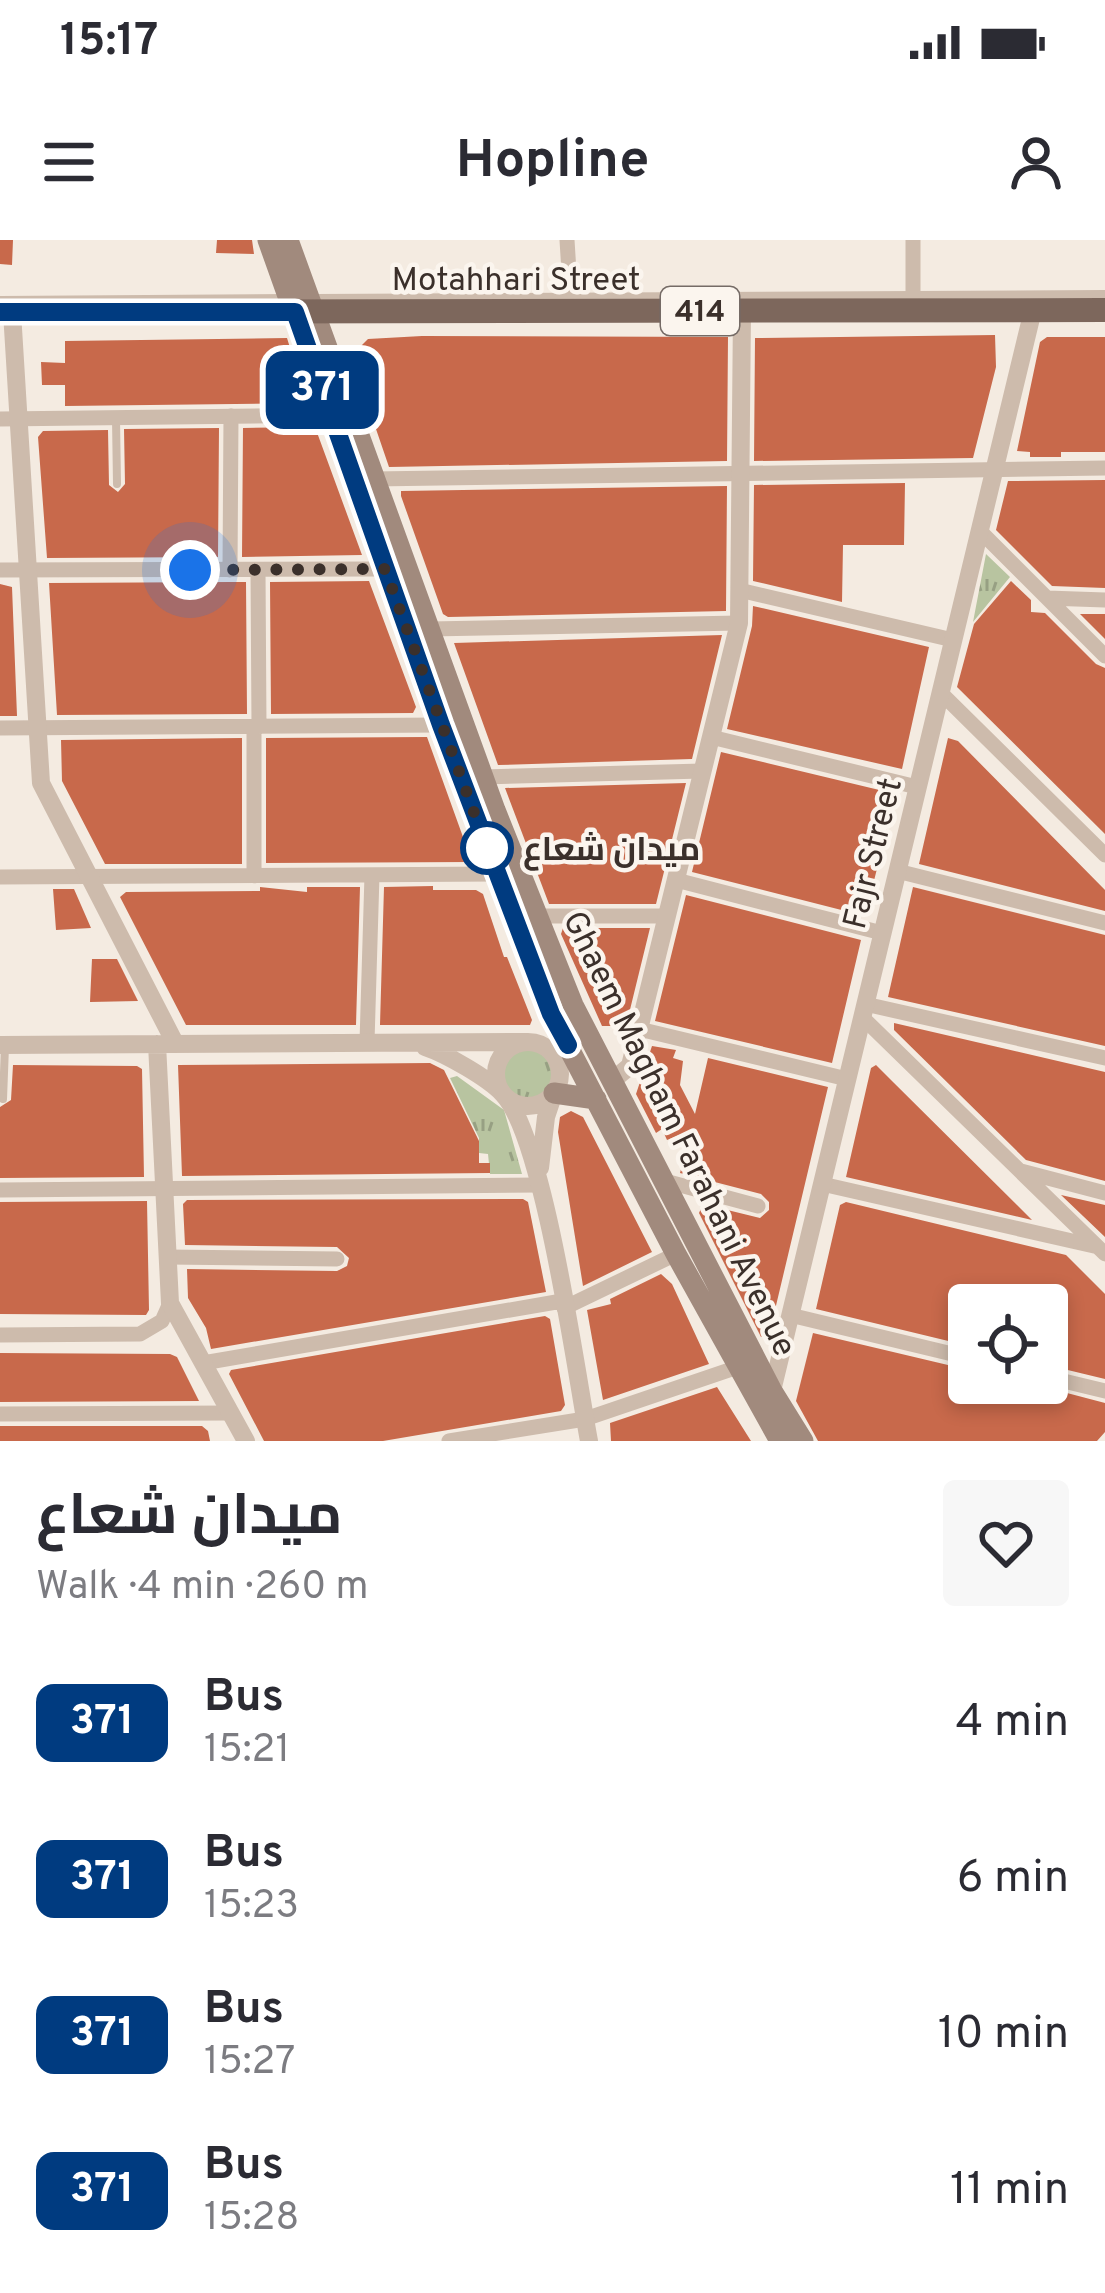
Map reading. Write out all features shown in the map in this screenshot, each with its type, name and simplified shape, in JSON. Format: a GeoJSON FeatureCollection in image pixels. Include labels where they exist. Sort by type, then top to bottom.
{"type":"FeatureCollection","features":[{"type":"Feature","properties":{"kind":"main road","name":"Ghaem Magham Farahani Avenue"},"geometry":{"type":"LineString","coordinates":[[268,240],[302,305],[374,478],[536,916],[590,1036],[665,1181],[780,1441]]}},
{"type":"Feature","properties":{"kind":"main road","name":"Ghaem Magham Farahani Avenue"},"geometry":{"type":"LineString","coordinates":[[288,240],[330,415],[551,1014],[738,1367],[803,1441]]}},
{"type":"Feature","properties":{"kind":"main road","name":"Motahhari Street"},"geometry":{"type":"LineString","coordinates":[[4,308],[581,304],[742,311],[913,303],[1105,310]]}},
{"type":"Feature","properties":{"kind":"main road"},"geometry":{"type":"LineString","coordinates":[[568,1045],[590,1036]]}},
{"type":"Feature","properties":{"kind":"main road"},"geometry":{"type":"LineString","coordinates":[[554,1093],[596,1099]]}},
{"type":"Feature","properties":{"kind":"street"},"geometry":{"type":"LineString","coordinates":[[566,240],[567,277],[581,304]]}},
{"type":"Feature","properties":{"kind":"street"},"geometry":{"type":"LineString","coordinates":[[913,240],[913,303]]}},
{"type":"Feature","properties":{"kind":"street"},"geometry":{"type":"LineString","coordinates":[[4,308],[41,783],[166,1043],[164,1190],[170,1303],[237,1430]]}},
{"type":"Feature","properties":{"kind":"street","name":"Fajr Street"},"geometry":{"type":"LineString","coordinates":[[764,1396],[790,1316],[1033,310]]}},
{"type":"Feature","properties":{"kind":"street"},"geometry":{"type":"LineString","coordinates":[[614,1080],[630,1066],[739,623],[742,311]]}},
{"type":"Feature","properties":{"kind":"street"},"geometry":{"type":"LineString","coordinates":[[9,418],[330,415]]}},
{"type":"Feature","properties":{"kind":"street"},"geometry":{"type":"LineString","coordinates":[[230,416],[230,570]]}},
{"type":"Feature","properties":{"kind":"street"},"geometry":{"type":"LineString","coordinates":[[374,478],[1105,468]]}},
{"type":"Feature","properties":{"kind":"street"},"geometry":{"type":"LineString","coordinates":[[979,530],[1105,656]]}},
{"type":"Feature","properties":{"kind":"street"},"geometry":{"type":"LineString","coordinates":[[254,876],[258,569]]}},
{"type":"Feature","properties":{"kind":"street"},"geometry":{"type":"LineString","coordinates":[[0,570],[385,569]]}},
{"type":"Feature","properties":{"kind":"street"},"geometry":{"type":"LineString","coordinates":[[739,590],[952,640]]}},
{"type":"Feature","properties":{"kind":"street"},"geometry":{"type":"LineString","coordinates":[[1047,598],[1105,600]]}},
{"type":"Feature","properties":{"kind":"street"},"geometry":{"type":"LineString","coordinates":[[430,629],[739,623]]}},
{"type":"Feature","properties":{"kind":"street"},"geometry":{"type":"LineString","coordinates":[[940,692],[1105,855]]}},
{"type":"Feature","properties":{"kind":"street"},"geometry":{"type":"LineString","coordinates":[[0,728],[441,725]]}},
{"type":"Feature","properties":{"kind":"street"},"geometry":{"type":"LineString","coordinates":[[711,737],[917,787]]}},
{"type":"Feature","properties":{"kind":"street"},"geometry":{"type":"LineString","coordinates":[[483,777],[703,772]]}},
{"type":"Feature","properties":{"kind":"street"},"geometry":{"type":"LineString","coordinates":[[897,871],[1105,923]]}},
{"type":"Feature","properties":{"kind":"street"},"geometry":{"type":"LineString","coordinates":[[0,878],[497,874]]}},
{"type":"Feature","properties":{"kind":"street"},"geometry":{"type":"LineString","coordinates":[[368,1042],[372,875]]}},
{"type":"Feature","properties":{"kind":"street"},"geometry":{"type":"LineString","coordinates":[[676,880],[882,932]]}},
{"type":"Feature","properties":{"kind":"street"},"geometry":{"type":"LineString","coordinates":[[536,916],[667,916]]}},
{"type":"Feature","properties":{"kind":"street"},"geometry":{"type":"LineString","coordinates":[[864,1010],[1105,1058]]}},
{"type":"Feature","properties":{"kind":"street"},"geometry":{"type":"LineString","coordinates":[[864,1010],[1016,1170],[1102,1251]]}},
{"type":"Feature","properties":{"kind":"street"},"geometry":{"type":"LineString","coordinates":[[639,1029],[847,1078]]}},
{"type":"Feature","properties":{"kind":"street"},"geometry":{"type":"LineString","coordinates":[[406,1042],[445,1055],[530,1106],[554,1093]]}},
{"type":"Feature","properties":{"kind":"street"},"geometry":{"type":"LineString","coordinates":[[540,1185],[544,1127],[560,1077],[557,1059],[531,1042],[507,1049],[497,1067],[499,1087],[524,1136],[540,1185],[589,1441]]}},
{"type":"Feature","properties":{"kind":"street"},"geometry":{"type":"LineString","coordinates":[[2,1045],[568,1045]]}},
{"type":"Feature","properties":{"kind":"street"},"geometry":{"type":"LineString","coordinates":[[1016,1170],[1105,1193]]}},
{"type":"Feature","properties":{"kind":"street"},"geometry":{"type":"LineString","coordinates":[[665,1181],[758,1206]]}},
{"type":"Feature","properties":{"kind":"street"},"geometry":{"type":"LineString","coordinates":[[822,1184],[1102,1251]]}},
{"type":"Feature","properties":{"kind":"street"},"geometry":{"type":"LineString","coordinates":[[0,1190],[540,1185]]}},
{"type":"Feature","properties":{"kind":"street"},"geometry":{"type":"LineString","coordinates":[[203,1364],[563,1304],[676,1254]]}},
{"type":"Feature","properties":{"kind":"street"},"geometry":{"type":"LineString","coordinates":[[167,1257],[337,1259]]}},
{"type":"Feature","properties":{"kind":"street"},"geometry":{"type":"LineString","coordinates":[[0,1336],[140,1334],[162,1321],[170,1303]]}},
{"type":"Feature","properties":{"kind":"street"},"geometry":{"type":"LineString","coordinates":[[790,1316],[948,1353]]}},
{"type":"Feature","properties":{"kind":"street"},"geometry":{"type":"LineString","coordinates":[[449,1441],[585,1419],[738,1367]]}},
{"type":"Feature","properties":{"kind":"street"},"geometry":{"type":"LineString","coordinates":[[1068,1382],[1105,1391]]}},
{"type":"Feature","properties":{"kind":"street"},"geometry":{"type":"LineString","coordinates":[[0,1414],[237,1430]]}},
{"type":"Feature","properties":{"kind":"lane"},"geometry":{"type":"LineString","coordinates":[[581,304],[913,303],[1105,294]]}},
{"type":"Feature","properties":{"kind":"lane"},"geometry":{"type":"LineString","coordinates":[[116,418],[117,484]]}},
{"type":"Feature","properties":{"kind":"lane"},"geometry":{"type":"LineString","coordinates":[[2,1045],[3,1099]]}},
{"type":"Feature","properties":{"kind":"green space"},"geometry":{"type":"Polygon","coordinates":[[[986,554],[1010,577],[973,622],[986,554]]]}},
{"type":"Feature","properties":{"kind":"green space"},"geometry":{"type":"Polygon","coordinates":[[[526,1047],[544,1055],[552,1073],[544,1091],[526,1099],[508,1091],[500,1073],[508,1055],[526,1047]]]}},
{"type":"Feature","properties":{"kind":"green space"},"geometry":{"type":"Polygon","coordinates":[[[457,1076],[504,1110],[522,1174],[490,1174],[488,1154],[479,1153],[479,1138],[450,1078],[457,1076]]]}},
{"type":"Feature","properties":{"kind":"building"},"geometry":{"type":"Polygon","coordinates":[[[0,240],[13,240],[12,265],[0,264],[0,240]]]}},
{"type":"Feature","properties":{"kind":"building"},"geometry":{"type":"Polygon","coordinates":[[[217,240],[252,240],[254,254],[216,253],[217,240]]]}},
{"type":"Feature","properties":{"kind":"building"},"geometry":{"type":"Polygon","coordinates":[[[995,335],[996,367],[973,458],[754,461],[755,338],[995,335]]]}},
{"type":"Feature","properties":{"kind":"building"},"geometry":{"type":"Polygon","coordinates":[[[728,337],[727,461],[389,467],[351,356],[368,339],[728,337]]]}},
{"type":"Feature","properties":{"kind":"building"},"geometry":{"type":"Polygon","coordinates":[[[1047,337],[1105,337],[1105,452],[1030,457],[1030,452],[1017,451],[1040,342],[1047,337]]]}},
{"type":"Feature","properties":{"kind":"building"},"geometry":{"type":"Polygon","coordinates":[[[287,338],[307,403],[65,406],[65,385],[42,385],[41,362],[65,363],[65,341],[287,338]]]}},
{"type":"Feature","properties":{"kind":"building"},"geometry":{"type":"Polygon","coordinates":[[[315,427],[362,555],[242,557],[243,428],[315,427]]]}},
{"type":"Feature","properties":{"kind":"building"},"geometry":{"type":"Polygon","coordinates":[[[219,428],[218,557],[47,558],[38,437],[43,431],[108,430],[109,485],[118,492],[125,484],[124,429],[219,428]]]}},
{"type":"Feature","properties":{"kind":"building"},"geometry":{"type":"Polygon","coordinates":[[[1105,480],[1105,588],[1052,586],[996,530],[1008,481],[1105,480]]]}},
{"type":"Feature","properties":{"kind":"building"},"geometry":{"type":"Polygon","coordinates":[[[905,483],[904,545],[843,545],[842,602],[753,581],[754,485],[905,483]]]}},
{"type":"Feature","properties":{"kind":"building"},"geometry":{"type":"Polygon","coordinates":[[[727,486],[726,611],[448,617],[401,496],[401,491],[727,486]]]}},
{"type":"Feature","properties":{"kind":"building"},"geometry":{"type":"Polygon","coordinates":[[[369,581],[416,707],[413,713],[271,714],[270,582],[369,581]]]}},
{"type":"Feature","properties":{"kind":"building"},"geometry":{"type":"Polygon","coordinates":[[[1011,581],[1031,600],[1031,612],[1045,613],[1105,668],[1105,834],[957,687],[974,624],[1011,581]]]}},
{"type":"Feature","properties":{"kind":"building"},"geometry":{"type":"Polygon","coordinates":[[[246,582],[247,714],[57,715],[49,583],[246,582]]]}},
{"type":"Feature","properties":{"kind":"building"},"geometry":{"type":"Polygon","coordinates":[[[0,584],[12,587],[17,716],[0,716],[0,584]]]}},
{"type":"Feature","properties":{"kind":"building"},"geometry":{"type":"Polygon","coordinates":[[[753,606],[929,647],[902,769],[727,729],[753,606]]]}},
{"type":"Feature","properties":{"kind":"building"},"geometry":{"type":"Polygon","coordinates":[[[1080,614],[1105,614],[1105,639],[1080,614]]]}},
{"type":"Feature","properties":{"kind":"building"},"geometry":{"type":"Polygon","coordinates":[[[722,635],[692,759],[498,765],[454,643],[722,635]]]}},
{"type":"Feature","properties":{"kind":"building"},"geometry":{"type":"Polygon","coordinates":[[[427,737],[472,862],[266,863],[266,738],[427,737]]]}},
{"type":"Feature","properties":{"kind":"building"},"geometry":{"type":"Polygon","coordinates":[[[242,738],[242,864],[105,864],[62,781],[61,740],[242,738]]]}},
{"type":"Feature","properties":{"kind":"building"},"geometry":{"type":"Polygon","coordinates":[[[948,738],[958,741],[1105,890],[1105,911],[919,864],[948,738]]]}},
{"type":"Feature","properties":{"kind":"building"},"geometry":{"type":"Polygon","coordinates":[[[721,752],[896,794],[865,916],[692,872],[721,752]]]}},
{"type":"Feature","properties":{"kind":"building"},"geometry":{"type":"Polygon","coordinates":[[[686,783],[656,904],[549,904],[505,788],[686,783]]]}},
{"type":"Feature","properties":{"kind":"building"},"geometry":{"type":"Polygon","coordinates":[[[433,886],[433,890],[483,894],[530,1025],[380,1025],[384,887],[433,886]]]}},
{"type":"Feature","properties":{"kind":"building"},"geometry":{"type":"Polygon","coordinates":[[[260,887],[307,892],[307,887],[360,887],[356,1025],[186,1025],[120,897],[126,892],[260,891],[260,887]]]}},
{"type":"Feature","properties":{"kind":"building"},"geometry":{"type":"Polygon","coordinates":[[[913,887],[1105,935],[1105,1046],[888,997],[913,887]]]}},
{"type":"Feature","properties":{"kind":"building"},"geometry":{"type":"Polygon","coordinates":[[[53,889],[74,889],[91,928],[56,930],[53,889]]]}},
{"type":"Feature","properties":{"kind":"building"},"geometry":{"type":"Polygon","coordinates":[[[686,895],[861,940],[832,1063],[655,1021],[686,895]]]}},
{"type":"Feature","properties":{"kind":"building"},"geometry":{"type":"Polygon","coordinates":[[[563,928],[650,928],[626,1026],[602,1026],[561,934],[563,928]]]}},
{"type":"Feature","properties":{"kind":"building"},"geometry":{"type":"Polygon","coordinates":[[[92,959],[117,959],[138,1001],[90,1002],[92,959]]]}},
{"type":"Feature","properties":{"kind":"building"},"geometry":{"type":"Polygon","coordinates":[[[894,1023],[1105,1072],[1105,1181],[1026,1160],[894,1030],[894,1023]]]}},
{"type":"Feature","properties":{"kind":"building"},"geometry":{"type":"Polygon","coordinates":[[[652,1046],[676,1050],[673,1058],[683,1061],[680,1085],[695,1114],[708,1058],[828,1087],[769,1335],[761,1337],[699,1213],[703,1204],[760,1218],[769,1210],[769,1202],[761,1194],[680,1173],[691,1130],[667,1140],[662,1129],[656,1133],[636,1094],[652,1046]]]}},
{"type":"Feature","properties":{"kind":"building"},"geometry":{"type":"Polygon","coordinates":[[[430,1063],[444,1070],[479,1141],[479,1163],[490,1163],[490,1173],[182,1176],[178,1065],[430,1063]]]}},
{"type":"Feature","properties":{"kind":"building"},"geometry":{"type":"Polygon","coordinates":[[[13,1065],[142,1069],[144,1177],[0,1178],[0,1107],[11,1100],[13,1065]]]}},
{"type":"Feature","properties":{"kind":"building"},"geometry":{"type":"Polygon","coordinates":[[[876,1065],[1032,1220],[846,1177],[871,1068],[876,1065]]]}},
{"type":"Feature","properties":{"kind":"building"},"geometry":{"type":"Polygon","coordinates":[[[571,1111],[583,1117],[652,1252],[583,1286],[558,1132],[560,1117],[571,1111]]]}},
{"type":"Feature","properties":{"kind":"building"},"geometry":{"type":"Polygon","coordinates":[[[1061,1195],[1105,1205],[1105,1237],[1061,1195]]]}},
{"type":"Feature","properties":{"kind":"building"},"geometry":{"type":"Polygon","coordinates":[[[187,1200],[528,1202],[546,1292],[211,1349],[206,1328],[188,1298],[187,1269],[337,1271],[347,1266],[349,1258],[337,1247],[185,1245],[183,1204],[187,1200]]]}},
{"type":"Feature","properties":{"kind":"building"},"geometry":{"type":"Polygon","coordinates":[[[147,1201],[146,1315],[0,1314],[0,1202],[147,1201]]]}},
{"type":"Feature","properties":{"kind":"building"},"geometry":{"type":"Polygon","coordinates":[[[846,1202],[1066,1255],[1105,1294],[1105,1379],[1068,1370],[1068,1284],[948,1284],[948,1341],[816,1309],[840,1205],[846,1202]]]}},
{"type":"Feature","properties":{"kind":"building"},"geometry":{"type":"Polygon","coordinates":[[[661,1274],[672,1284],[709,1364],[603,1400],[587,1310],[611,1304],[610,1299],[661,1274]]]}},
{"type":"Feature","properties":{"kind":"building"},"geometry":{"type":"Polygon","coordinates":[[[545,1316],[550,1319],[565,1405],[561,1411],[383,1441],[264,1441],[229,1374],[231,1370],[545,1316]]]}},
{"type":"Feature","properties":{"kind":"building"},"geometry":{"type":"Polygon","coordinates":[[[813,1333],[948,1365],[948,1404],[1068,1404],[1068,1393],[1105,1403],[1105,1432],[1097,1441],[818,1441],[796,1401],[813,1333]]]}},
{"type":"Feature","properties":{"kind":"building"},"geometry":{"type":"Polygon","coordinates":[[[0,1353],[170,1354],[177,1357],[199,1401],[0,1402],[0,1353]]]}},
{"type":"Feature","properties":{"kind":"building"},"geometry":{"type":"Polygon","coordinates":[[[717,1387],[751,1441],[611,1441],[610,1423],[717,1387]]]}},
{"type":"Feature","properties":{"kind":"building"},"geometry":{"type":"Polygon","coordinates":[[[0,1426],[202,1426],[210,1441],[0,1441],[0,1426]]]}},
{"type":"Feature","properties":{"kind":"bus line","name":"371"},"geometry":{"type":"LineString","coordinates":[[0,312],[295,312],[475,814],[551,1014],[568,1045]]}},
{"type":"Feature","properties":{"kind":"place","name":"میدان شعاع"},"geometry":{"type":"Point","coordinates":[487,848]}},
{"type":"Feature","properties":{"kind":"route"},"geometry":{"type":"LineString","coordinates":[[190,570],[385,569],[487,848]]}}]}
